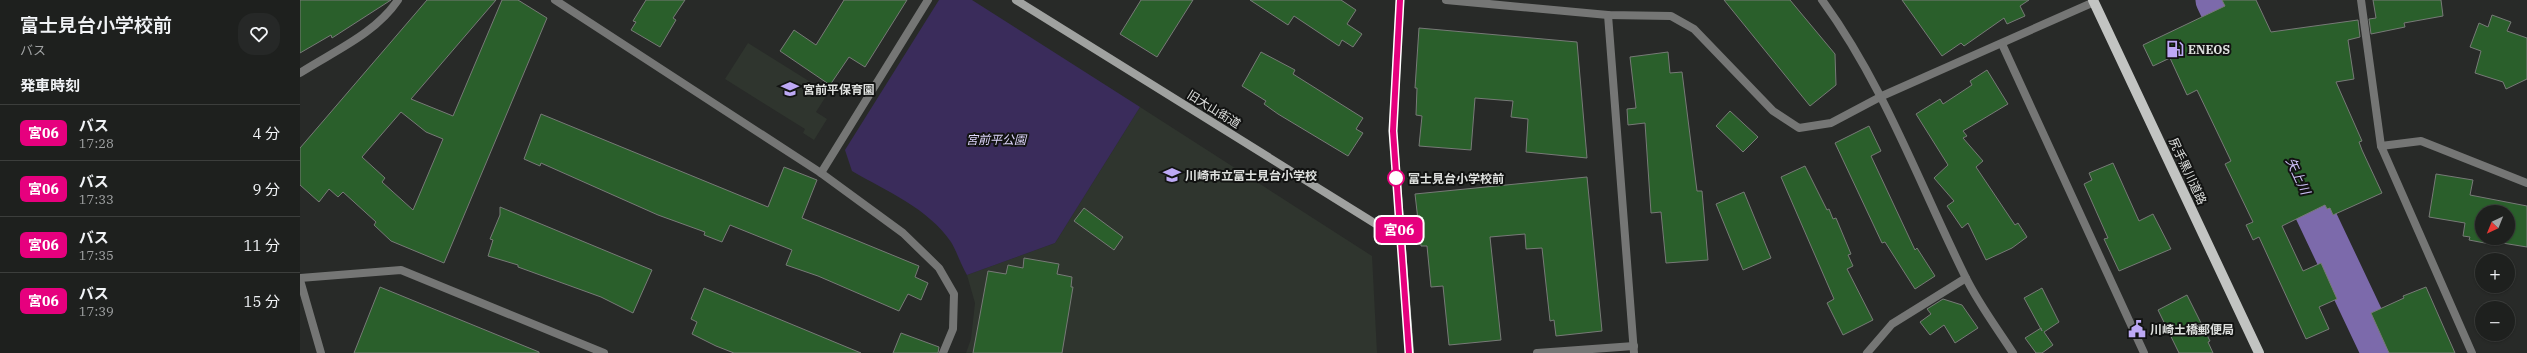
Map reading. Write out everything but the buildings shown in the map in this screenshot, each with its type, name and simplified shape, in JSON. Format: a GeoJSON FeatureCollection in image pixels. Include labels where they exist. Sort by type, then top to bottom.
{"type":"FeatureCollection","features":[{"type":"Feature","properties":{"kind":"main road","name":"尻手黒川道路"},"geometry":{"type":"LineString","coordinates":[[2095,1],[2259,353]]}},
{"type":"Feature","properties":{"kind":"street"},"geometry":{"type":"LineString","coordinates":[[300,73],[363,35],[387,16],[398,0]]}},
{"type":"Feature","properties":{"kind":"street"},"geometry":{"type":"LineString","coordinates":[[556,0],[822,173],[904,233],[939,268],[954,294],[953,329],[943,353]]}},
{"type":"Feature","properties":{"kind":"street"},"geometry":{"type":"LineString","coordinates":[[822,173],[928,0]]}},
{"type":"Feature","properties":{"kind":"street","name":"旧大山街道"},"geometry":{"type":"LineString","coordinates":[[1016,0],[1400,239]]}},
{"type":"Feature","properties":{"kind":"street"},"geometry":{"type":"LineString","coordinates":[[1400,0],[1393,131],[1400,239],[1410,353]]}},
{"type":"Feature","properties":{"kind":"street"},"geometry":{"type":"LineString","coordinates":[[1446,0],[1608,15],[1671,16],[1694,29],[1773,111],[1799,128],[1831,123],[1882,96],[2002,44],[2095,1]]}},
{"type":"Feature","properties":{"kind":"street"},"geometry":{"type":"LineString","coordinates":[[1822,0],[1848,36],[1882,96],[1966,278],[2013,353]]}},
{"type":"Feature","properties":{"kind":"street"},"geometry":{"type":"LineString","coordinates":[[2361,0],[2381,146],[2472,353]]}},
{"type":"Feature","properties":{"kind":"street"},"geometry":{"type":"LineString","coordinates":[[1537,353],[1634,349],[1608,15]]}},
{"type":"Feature","properties":{"kind":"street"},"geometry":{"type":"LineString","coordinates":[[2002,44],[2144,353]]}},
{"type":"Feature","properties":{"kind":"street"},"geometry":{"type":"LineString","coordinates":[[2381,146],[2421,141],[2527,183]]}},
{"type":"Feature","properties":{"kind":"street"},"geometry":{"type":"LineString","coordinates":[[322,353],[300,279],[402,270],[604,353]]}},
{"type":"Feature","properties":{"kind":"street"},"geometry":{"type":"LineString","coordinates":[[1867,353],[1892,324],[1966,278]]}},
{"type":"Feature","properties":{"kind":"shaded area"},"geometry":{"type":"Polygon","coordinates":[[[748,43],[828,93],[816,112],[827,119],[814,140],[803,133],[805,129],[725,79],[748,43]]]}},
{"type":"Feature","properties":{"kind":"shaded area","name":"川崎市立富士見台小学校"},"geometry":{"type":"Polygon","coordinates":[[[1140,107],[1372,256],[1377,353],[966,353],[971,339],[975,303],[967,275],[1055,243],[1140,107]]]}},
{"type":"Feature","properties":{"kind":"green space","name":"宮前平公園"},"geometry":{"type":"Polygon","coordinates":[[[939,0],[972,0],[1140,107],[1055,243],[967,275],[951,242],[942,230],[931,219],[906,201],[852,171],[845,150],[939,0]]]}},
{"type":"Feature","properties":{"kind":"waterway","name":"矢上川"},"geometry":{"type":"LineString","coordinates":[[2215,0],[2242,57]]}},
{"type":"Feature","properties":{"kind":"waterway","name":"矢上川"},"geometry":{"type":"LineString","coordinates":[[2291,163],[2381,353]]}},
{"type":"Feature","properties":{"kind":"bus line","name":"宮06"},"geometry":{"type":"LineString","coordinates":[[1400,0],[1393,131],[1409,353]]}},
{"type":"Feature","properties":{"kind":"place","name":"ENEOS"},"geometry":{"type":"Point","coordinates":[2175,49]}},
{"type":"Feature","properties":{"kind":"place","name":"宮前平保育園"},"geometry":{"type":"Point","coordinates":[790,89]}},
{"type":"Feature","properties":{"kind":"place","name":"川崎市立富士見台小学校"},"geometry":{"type":"Point","coordinates":[1172,175]}},
{"type":"Feature","properties":{"kind":"place","name":"富士見台小学校前"},"geometry":{"type":"Point","coordinates":[1396,178]}},
{"type":"Feature","properties":{"kind":"place","name":"川崎土橋郵便局"},"geometry":{"type":"Point","coordinates":[2137,329]}}]}
